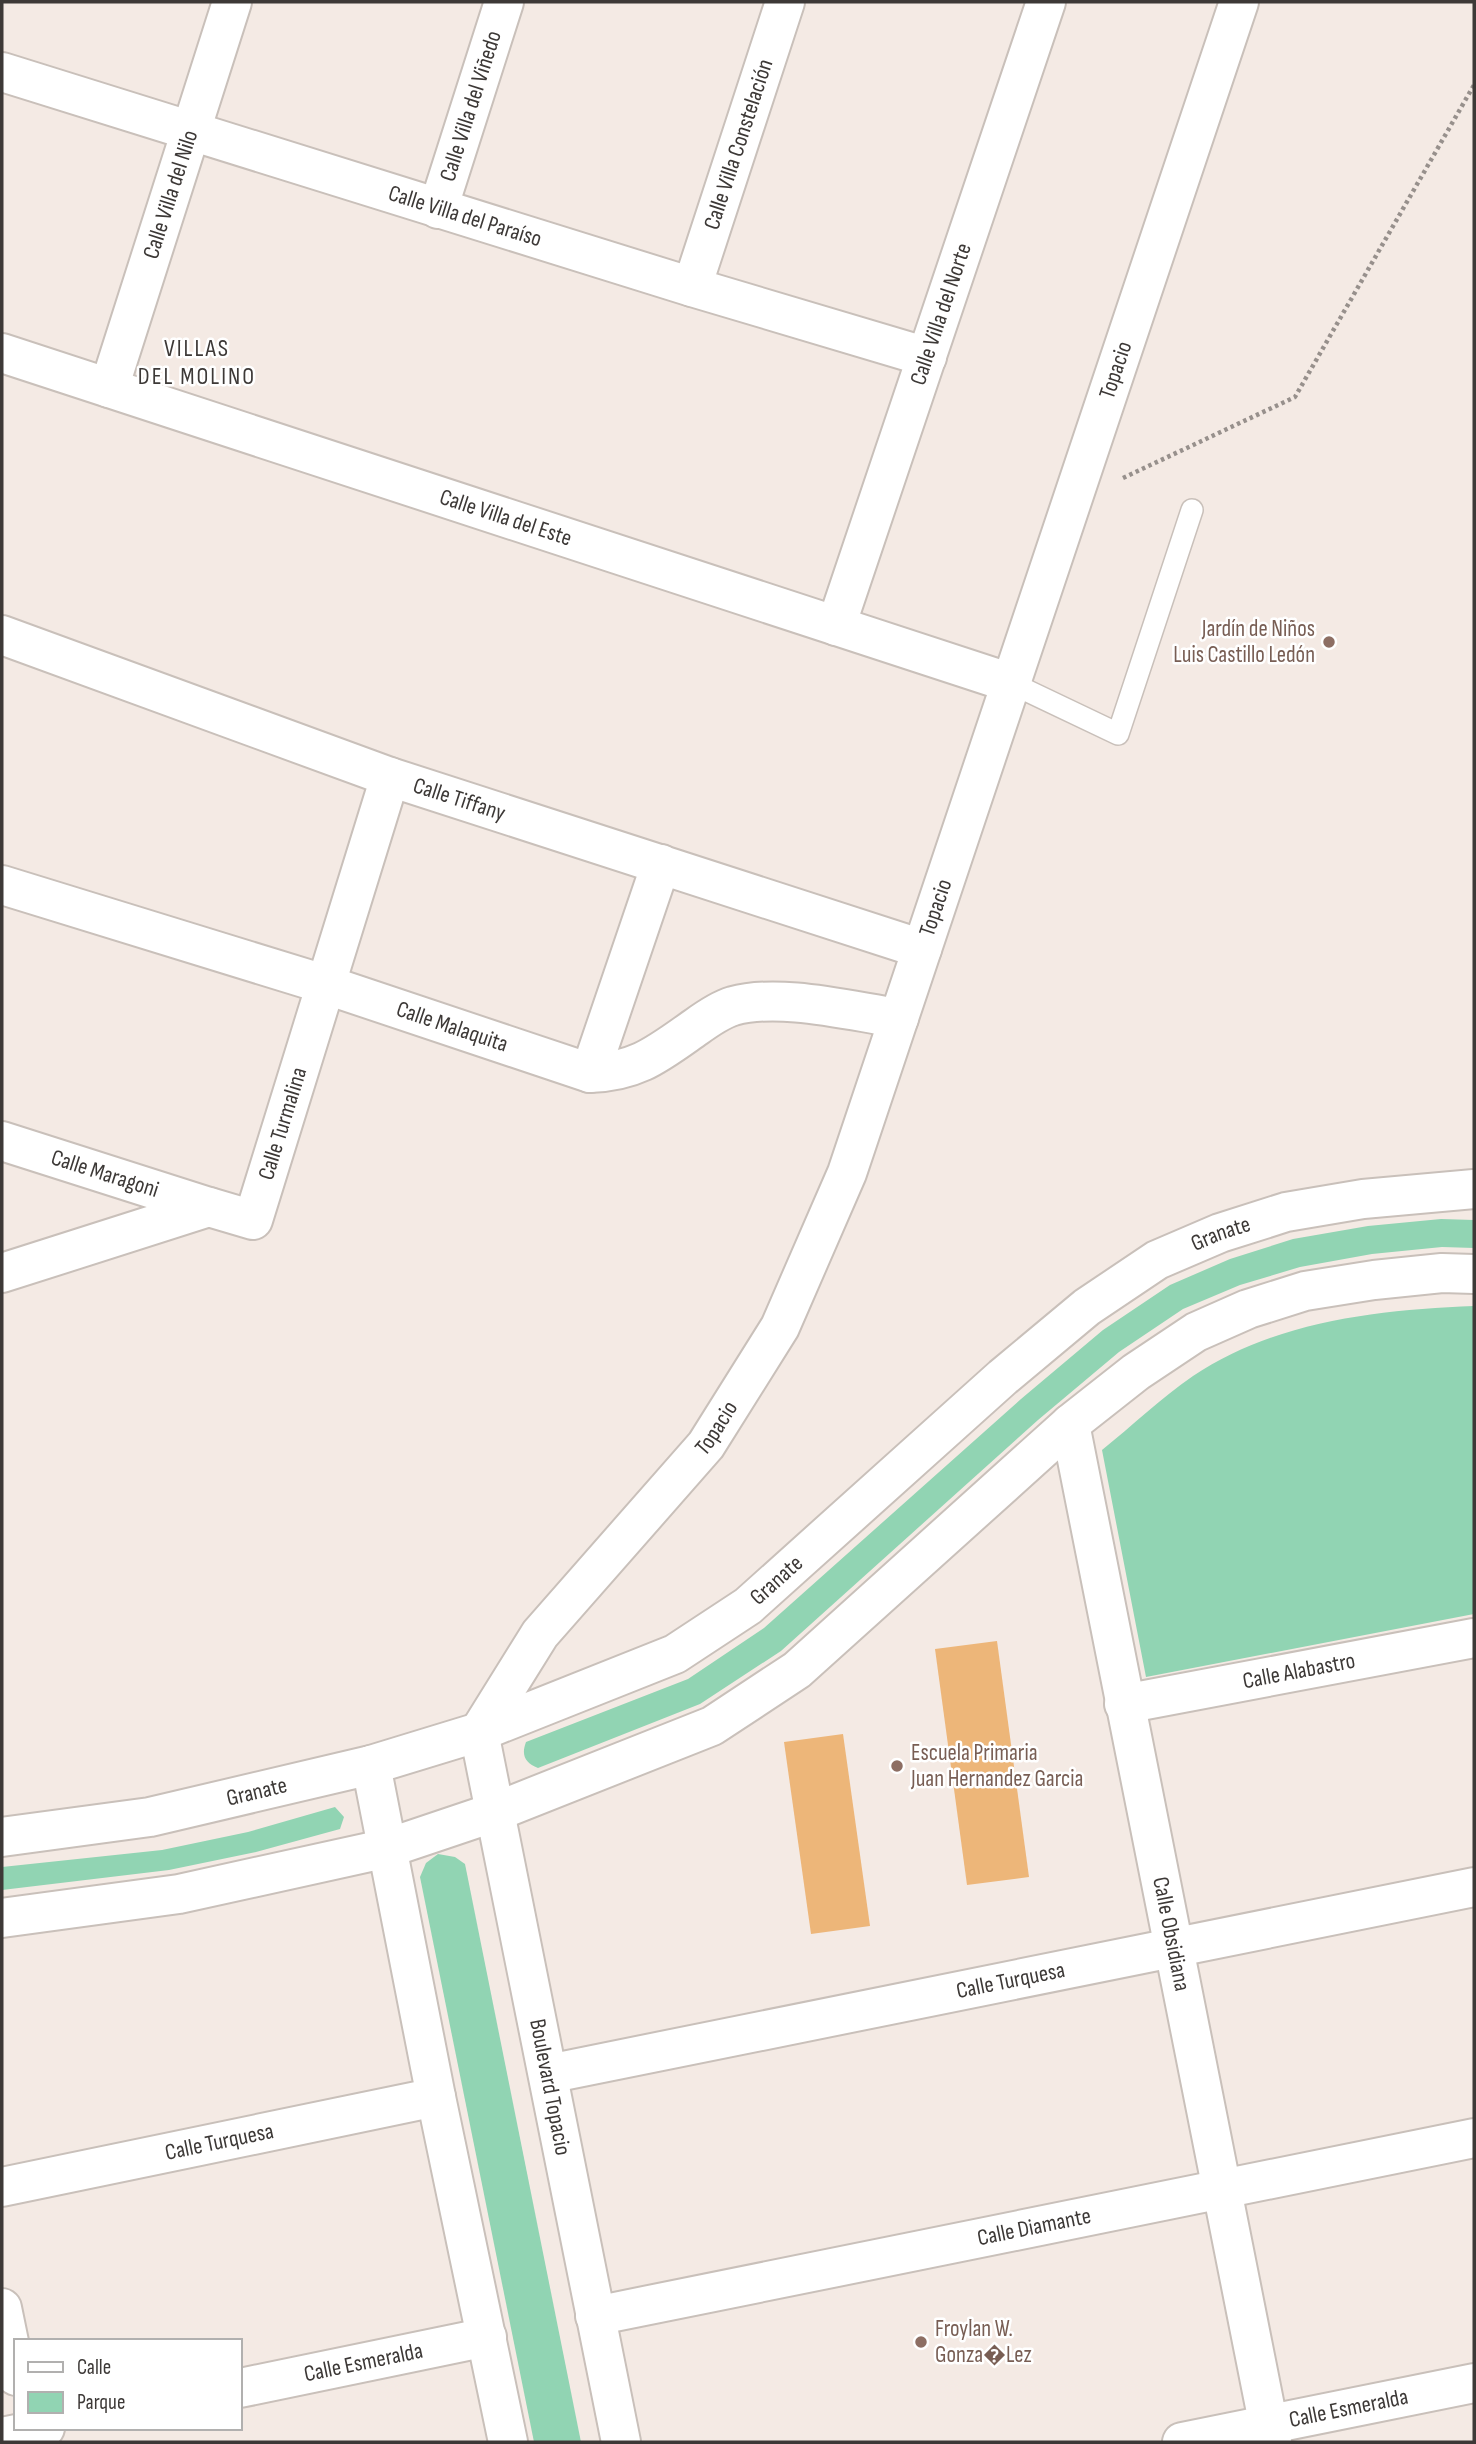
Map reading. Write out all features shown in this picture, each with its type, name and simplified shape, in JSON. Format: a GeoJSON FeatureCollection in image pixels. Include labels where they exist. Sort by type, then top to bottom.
{"type":"FeatureCollection","features":[{"type":"Feature","properties":{"kind":"street","name":"Calle Villa del Nilo"},"geometry":{"type":"LineString","coordinates":[[109,388],[232,2]]}},
{"type":"Feature","properties":{"kind":"street","name":"Calle Villa del Viñedo"},"geometry":{"type":"LineString","coordinates":[[438,209],[504,2]]}},
{"type":"Feature","properties":{"kind":"street","name":"Calle Villa Constelación"},"geometry":{"type":"LineString","coordinates":[[692,287],[785,2]]}},
{"type":"Feature","properties":{"kind":"street","name":"Calle Villa del Norte"},"geometry":{"type":"LineString","coordinates":[[836,626],[1046,2]]}},
{"type":"Feature","properties":{"kind":"street","name":"Topacio"},"geometry":{"type":"LineString","coordinates":[[479,1732],[540,1634],[706,1445],[780,1327],[847,1173],[1239,2]]}},
{"type":"Feature","properties":{"kind":"street","name":"Calle Villa del Paraíso"},"geometry":{"type":"LineString","coordinates":[[2,72],[438,209],[927,357]]}},
{"type":"Feature","properties":{"kind":"street","name":"Calle Villa del Este"},"geometry":{"type":"LineString","coordinates":[[2,353],[1012,683]]}},
{"type":"Feature","properties":{"kind":"street","name":"Calle Tiffany"},"geometry":{"type":"LineString","coordinates":[[2,635],[390,777],[922,949]]}},
{"type":"Feature","properties":{"kind":"street","name":"Calle Turmalina"},"geometry":{"type":"LineString","coordinates":[[209,1207],[253,1220],[390,777]]}},
{"type":"Feature","properties":{"kind":"street"},"geometry":{"type":"LineString","coordinates":[[590,1073],[661,864]]}},
{"type":"Feature","properties":{"kind":"street","name":"Calle Malaquita"},"geometry":{"type":"LineString","coordinates":[[2,885],[327,985],[590,1073],[613,1073],[642,1063],[722,1011],[762,1000],[898,1018]]}},
{"type":"Feature","properties":{"kind":"street","name":"Calle Maragoni"},"geometry":{"type":"LineString","coordinates":[[2,1141],[209,1207]]}},
{"type":"Feature","properties":{"kind":"street","name":"Granate"},"geometry":{"type":"LineString","coordinates":[[2,1837],[150,1817],[371,1765],[479,1732],[675,1654],[748,1606],[1003,1377],[1087,1307],[1157,1260],[1220,1233],[1286,1212],[1363,1199],[1474,1189]]}},
{"type":"Feature","properties":{"kind":"street"},"geometry":{"type":"LineString","coordinates":[[2,1273],[209,1207]]}},
{"type":"Feature","properties":{"kind":"street"},"geometry":{"type":"LineString","coordinates":[[2,1917],[179,1894],[388,1849],[495,1812],[712,1727],[797,1670],[1070,1424],[1136,1372],[1196,1332],[1248,1309],[1305,1291],[1442,1273],[1474,1274]]}},
{"type":"Feature","properties":{"kind":"street","name":"Calle Obsidiana"},"geometry":{"type":"LineString","coordinates":[[1070,1424],[1270,2434]]}},
{"type":"Feature","properties":{"kind":"street","name":"Calle Alabastro"},"geometry":{"type":"LineString","coordinates":[[1124,1704],[1474,1638]]}},
{"type":"Feature","properties":{"kind":"street","name":"Boulevard Topacio"},"geometry":{"type":"LineString","coordinates":[[479,1732],[621,2442]]}},
{"type":"Feature","properties":{"kind":"street"},"geometry":{"type":"LineString","coordinates":[[371,1765],[436,2097],[508,2442]]}},
{"type":"Feature","properties":{"kind":"street","name":"Calle Turquesa"},"geometry":{"type":"LineString","coordinates":[[548,2074],[1474,1887]]}},
{"type":"Feature","properties":{"kind":"street","name":"Calle Turquesa"},"geometry":{"type":"LineString","coordinates":[[2,2187],[436,2097]]}},
{"type":"Feature","properties":{"kind":"street","name":"Calle Diamante"},"geometry":{"type":"LineString","coordinates":[[595,2316],[1474,2138]]}},
{"type":"Feature","properties":{"kind":"street"},"geometry":{"type":"LineString","coordinates":[[2,2308],[14,2366]]}},
{"type":"Feature","properties":{"kind":"street","name":"Calle Esmeralda"},"geometry":{"type":"LineString","coordinates":[[242,2388],[487,2337]]}},
{"type":"Feature","properties":{"kind":"street","name":"Calle Esmeralda"},"geometry":{"type":"LineString","coordinates":[[1182,2442],[1270,2434],[1474,2383]]}},
{"type":"Feature","properties":{"kind":"lane"},"geometry":{"type":"LineString","coordinates":[[1012,683],[1118,734],[1192,510]]}},
{"type":"Feature","properties":{"kind":"path"},"geometry":{"type":"LineString","coordinates":[[1072,502],[1295,397],[1474,85]]}},
{"type":"Feature","properties":{"kind":"green space"},"geometry":{"type":"Polygon","coordinates":[[[1441,1219],[1474,1220],[1474,1248],[1442,1247],[1372,1254],[1300,1267],[1240,1285],[1183,1309],[1119,1352],[1038,1420],[781,1651],[700,1704],[538,1768],[525,1758],[526,1742],[688,1679],[764,1628],[1021,1399],[1103,1330],[1170,1285],[1230,1259],[1293,1239],[1368,1226],[1441,1219]]]}},
{"type":"Feature","properties":{"kind":"green space"},"geometry":{"type":"Polygon","coordinates":[[[1474,1306],[1474,1614],[1146,1677],[1102,1450],[1193,1376],[1258,1342],[1328,1322],[1364,1315],[1474,1306]]]}},
{"type":"Feature","properties":{"kind":"green space"},"geometry":{"type":"Polygon","coordinates":[[[335,1807],[344,1817],[340,1829],[256,1852],[169,1870],[2,1890],[2,1867],[162,1850],[248,1832],[335,1807]]]}},
{"type":"Feature","properties":{"kind":"green space"},"geometry":{"type":"Polygon","coordinates":[[[438,1854],[455,1857],[465,1864],[581,2442],[534,2442],[420,1877],[426,1863],[438,1854]]]}},
{"type":"Feature","properties":{"kind":"building"},"geometry":{"type":"Polygon","coordinates":[[[997,1641],[1029,1877],[967,1885],[935,1649],[997,1641]]]}},
{"type":"Feature","properties":{"kind":"building"},"geometry":{"type":"Polygon","coordinates":[[[843,1734],[870,1926],[811,1934],[784,1742],[843,1734]]]}},
{"type":"Feature","properties":{"kind":"place","name":"Jardín de Niños Luis Castillo Ledón"},"geometry":{"type":"Point","coordinates":[1329,642]}},
{"type":"Feature","properties":{"kind":"place","name":"Escuela Primaria Juan Hernandez Garcia"},"geometry":{"type":"Point","coordinates":[897,1766]}},
{"type":"Feature","properties":{"kind":"place","name":"Froylan W. Gonza�Lez"},"geometry":{"type":"Point","coordinates":[921,2342]}},
{"type":"Feature","properties":{"kind":"district","name":"VILLAS DEL MOLINO"},"geometry":{"type":"Point","coordinates":[197,362]}}]}
